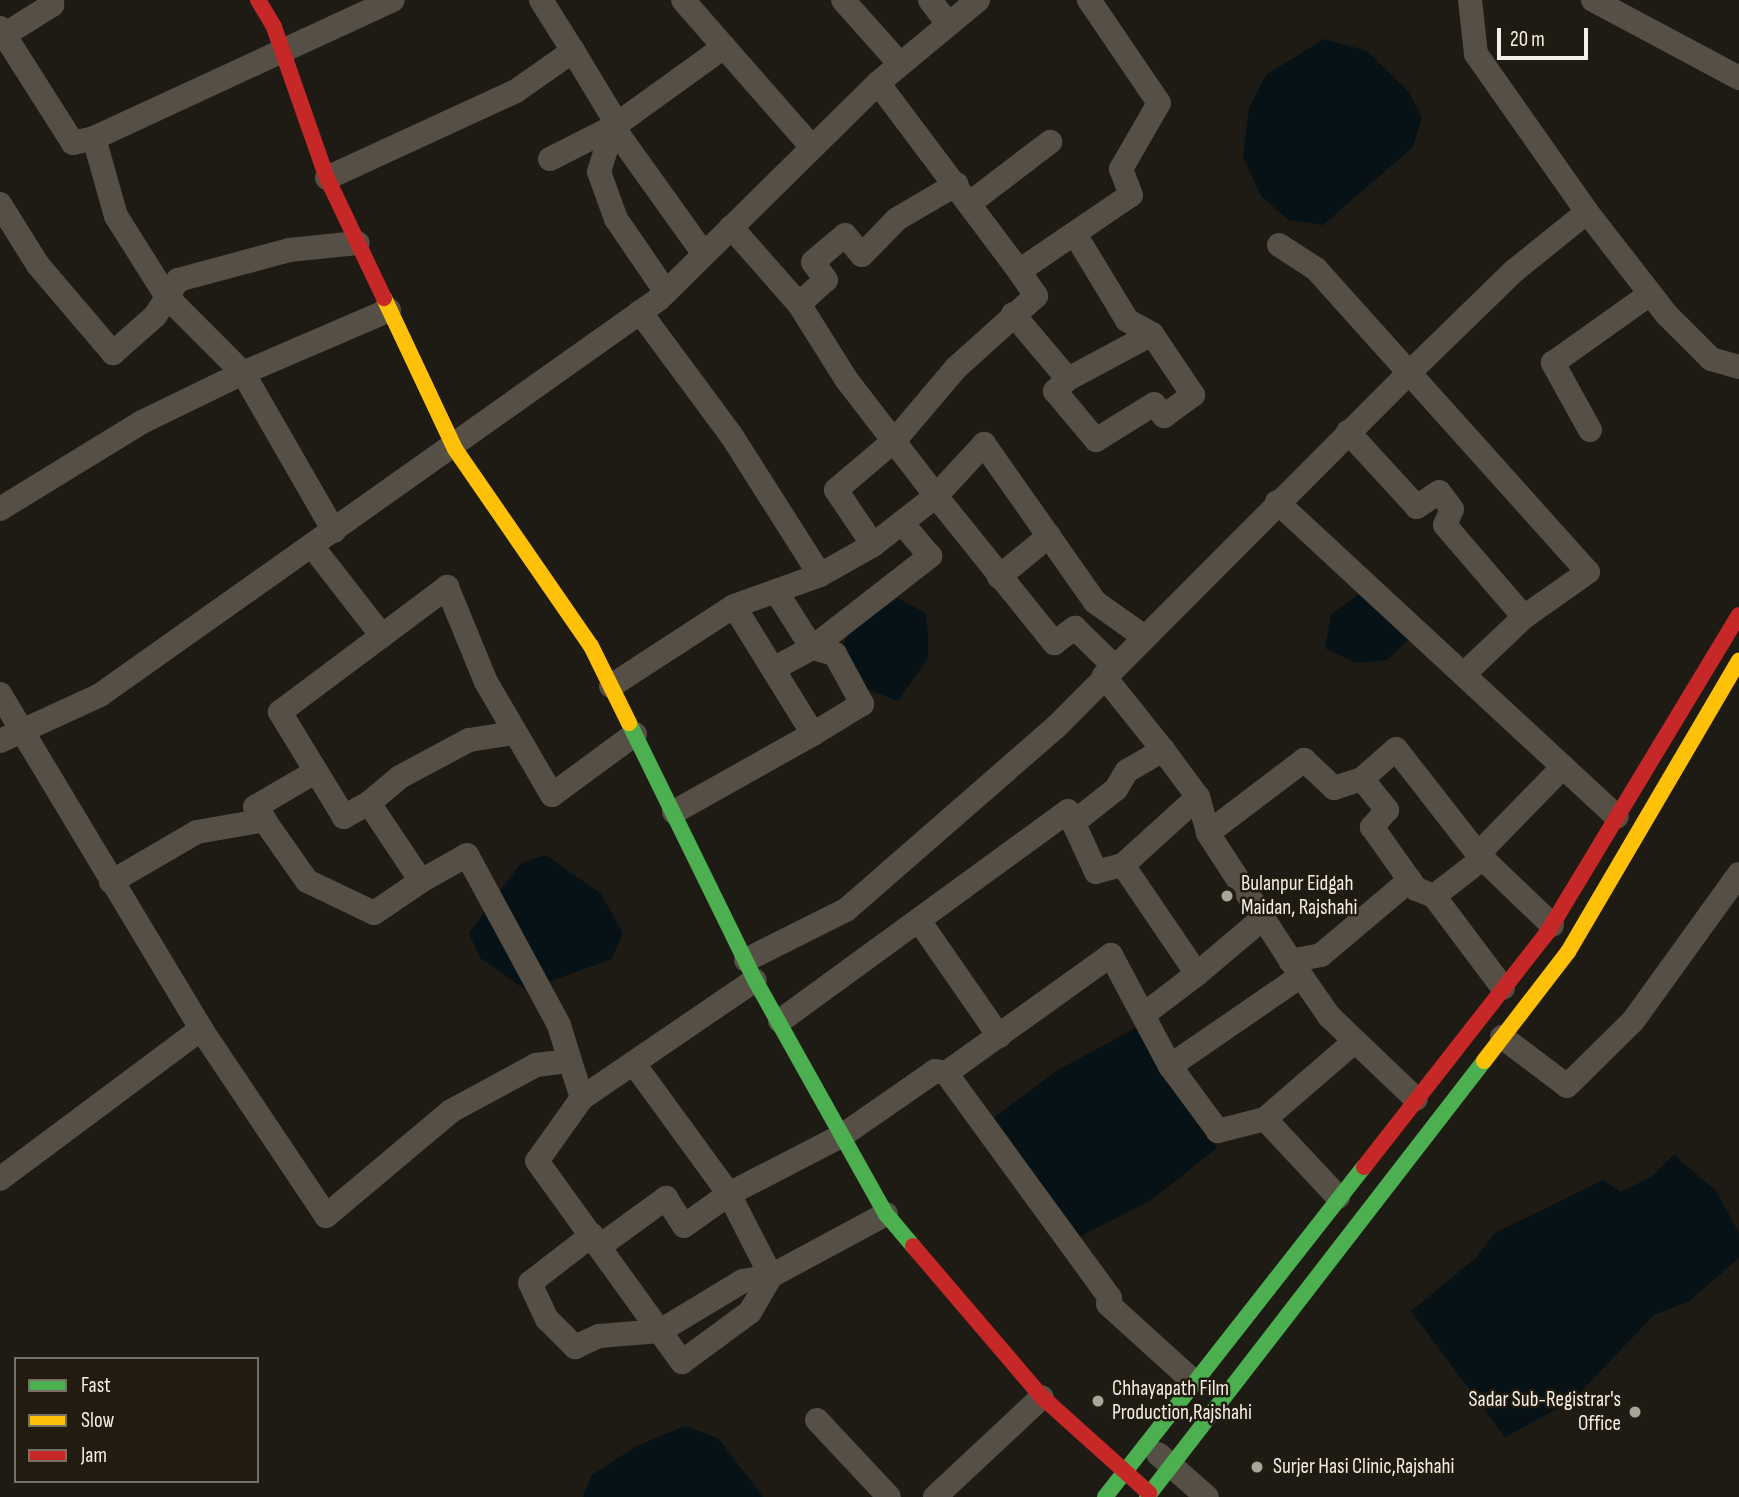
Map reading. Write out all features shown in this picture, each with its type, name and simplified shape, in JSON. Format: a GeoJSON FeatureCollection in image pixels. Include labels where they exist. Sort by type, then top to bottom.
{"type":"FeatureCollection","features":[{"type":"Feature","properties":{"kind":"street"},"geometry":{"type":"LineString","coordinates":[[51,0],[52,5],[2,32],[72,143],[94,138],[393,0]]}},
{"type":"Feature","properties":{"kind":"street"},"geometry":{"type":"LineString","coordinates":[[258,0],[282,51],[327,178],[455,449],[591,646],[750,970],[886,1214],[1042,1397],[1148,1495],[1568,952],[1739,661]]}},
{"type":"Feature","properties":{"kind":"street"},"geometry":{"type":"LineString","coordinates":[[541,0],[615,126],[704,254]]}},
{"type":"Feature","properties":{"kind":"street"},"geometry":{"type":"LineString","coordinates":[[683,0],[811,146]]}},
{"type":"Feature","properties":{"kind":"street"},"geometry":{"type":"LineString","coordinates":[[843,0],[900,64]]}},
{"type":"Feature","properties":{"kind":"street"},"geometry":{"type":"LineString","coordinates":[[930,0],[948,24]]}},
{"type":"Feature","properties":{"kind":"street"},"geometry":{"type":"LineString","coordinates":[[11,737],[100,695],[455,449],[640,312],[666,292],[811,146],[878,83],[978,0]]}},
{"type":"Feature","properties":{"kind":"street"},"geometry":{"type":"LineString","coordinates":[[1018,271],[1131,195],[1121,169],[1159,103],[1089,0]]}},
{"type":"Feature","properties":{"kind":"street"},"geometry":{"type":"LineString","coordinates":[[1470,0],[1476,54],[1587,212],[1650,293],[1711,359],[1739,367]]}},
{"type":"Feature","properties":{"kind":"street"},"geometry":{"type":"LineString","coordinates":[[1593,0],[1739,78]]}},
{"type":"Feature","properties":{"kind":"street"},"geometry":{"type":"LineString","coordinates":[[550,159],[615,126],[724,47]]}},
{"type":"Feature","properties":{"kind":"street"},"geometry":{"type":"LineString","coordinates":[[327,178],[516,90],[573,51]]}},
{"type":"Feature","properties":{"kind":"street"},"geometry":{"type":"LineString","coordinates":[[873,545],[836,490],[895,440],[1013,314],[1036,296],[963,194],[878,83]]}},
{"type":"Feature","properties":{"kind":"street"},"geometry":{"type":"LineString","coordinates":[[615,126],[599,172],[617,219],[666,292]]}},
{"type":"Feature","properties":{"kind":"street"},"geometry":{"type":"LineString","coordinates":[[94,138],[116,216],[167,297],[246,372],[334,531]]}},
{"type":"Feature","properties":{"kind":"street"},"geometry":{"type":"LineString","coordinates":[[799,304],[826,280],[813,262],[845,235],[862,255],[897,219],[963,194],[1050,142]]}},
{"type":"Feature","properties":{"kind":"street"},"geometry":{"type":"LineString","coordinates":[[0,205],[38,265],[113,353],[155,317],[178,280],[289,250],[358,243]]}},
{"type":"Feature","properties":{"kind":"street"},"geometry":{"type":"LineString","coordinates":[[771,1276],[729,1194],[635,1065],[635,1058],[750,970],[846,910],[1056,727],[1277,502],[1514,271],[1587,212]]}},
{"type":"Feature","properties":{"kind":"street"},"geometry":{"type":"LineString","coordinates":[[731,227],[799,304],[846,379],[999,577],[1054,643],[1075,628],[1109,671],[1198,797],[1208,833],[1261,920],[1355,1041],[1416,1099]]}},
{"type":"Feature","properties":{"kind":"street"},"geometry":{"type":"LineString","coordinates":[[1075,234],[1127,320],[1152,334],[1193,395],[1164,416],[1154,404],[1096,440],[1055,391],[1068,379],[1152,334]]}},
{"type":"Feature","properties":{"kind":"street"},"geometry":{"type":"LineString","coordinates":[[1279,245],[1316,269],[1407,375],[1588,572],[1524,617],[1464,674]]}},
{"type":"Feature","properties":{"kind":"street"},"geometry":{"type":"LineString","coordinates":[[1590,430],[1553,363],[1650,293]]}},
{"type":"Feature","properties":{"kind":"street"},"geometry":{"type":"LineString","coordinates":[[0,509],[142,422],[246,372],[389,310]]}},
{"type":"Feature","properties":{"kind":"street"},"geometry":{"type":"LineString","coordinates":[[640,312],[731,435],[821,575]]}},
{"type":"Feature","properties":{"kind":"street"},"geometry":{"type":"LineString","coordinates":[[1013,314],[1068,379]]}},
{"type":"Feature","properties":{"kind":"street"},"geometry":{"type":"LineString","coordinates":[[1348,432],[1416,507],[1439,492],[1452,509],[1445,525],[1524,617]]}},
{"type":"Feature","properties":{"kind":"street"},"geometry":{"type":"LineString","coordinates":[[611,686],[734,606],[821,575],[873,545],[936,496],[984,444],[1094,602],[1143,636]]}},
{"type":"Feature","properties":{"kind":"street"},"geometry":{"type":"LineString","coordinates":[[1277,502],[1617,817]]}},
{"type":"Feature","properties":{"kind":"street"},"geometry":{"type":"LineString","coordinates":[[773,669],[812,648],[930,556],[902,523]]}},
{"type":"Feature","properties":{"kind":"street"},"geometry":{"type":"LineString","coordinates":[[999,577],[1049,536]]}},
{"type":"Feature","properties":{"kind":"street"},"geometry":{"type":"LineString","coordinates":[[312,546],[382,636]]}},
{"type":"Feature","properties":{"kind":"street"},"geometry":{"type":"LineString","coordinates":[[514,733],[469,740],[400,777],[369,803],[344,817],[280,712],[447,587],[514,733],[552,796],[635,734]]}},
{"type":"Feature","properties":{"kind":"street"},"geometry":{"type":"LineString","coordinates":[[674,812],[862,704],[835,654],[812,648],[776,591]]}},
{"type":"Feature","properties":{"kind":"street"},"geometry":{"type":"LineString","coordinates":[[734,606],[813,734]]}},
{"type":"Feature","properties":{"kind":"street"},"geometry":{"type":"LineString","coordinates":[[1105,1497],[1145,1441],[1552,925],[1739,615]]}},
{"type":"Feature","properties":{"kind":"street"},"geometry":{"type":"LineString","coordinates":[[0,694],[11,737],[111,882],[201,1029],[326,1216],[451,1111],[536,1065],[570,1061]]}},
{"type":"Feature","properties":{"kind":"street"},"geometry":{"type":"LineString","coordinates":[[1208,833],[1304,760],[1334,788],[1362,779],[1396,749],[1480,857],[1552,925]]}},
{"type":"Feature","properties":{"kind":"street"},"geometry":{"type":"LineString","coordinates":[[1073,823],[1116,789],[1127,771],[1163,750]]}},
{"type":"Feature","properties":{"kind":"street"},"geometry":{"type":"LineString","coordinates":[[1434,896],[1480,857],[1563,767]]}},
{"type":"Feature","properties":{"kind":"street"},"geometry":{"type":"LineString","coordinates":[[315,772],[255,807],[307,881],[349,906],[374,913],[421,881],[467,855],[559,1025],[582,1098]]}},
{"type":"Feature","properties":{"kind":"street"},"geometry":{"type":"LineString","coordinates":[[1362,779],[1387,810],[1372,827],[1410,880],[1434,896],[1503,988]]}},
{"type":"Feature","properties":{"kind":"street"},"geometry":{"type":"LineString","coordinates":[[780,1021],[920,922],[1068,811],[1096,872],[1123,865],[1198,797]]}},
{"type":"Feature","properties":{"kind":"street"},"geometry":{"type":"LineString","coordinates":[[369,803],[421,881]]}},
{"type":"Feature","properties":{"kind":"street"},"geometry":{"type":"LineString","coordinates":[[111,882],[197,832],[265,820]]}},
{"type":"Feature","properties":{"kind":"street"},"geometry":{"type":"LineString","coordinates":[[1123,865],[1197,974]]}},
{"type":"Feature","properties":{"kind":"street"},"geometry":{"type":"LineString","coordinates":[[1502,1037],[1567,1086],[1633,1021],[1739,874]]}},
{"type":"Feature","properties":{"kind":"street"},"geometry":{"type":"LineString","coordinates":[[1170,1066],[1296,968],[1321,955],[1410,880]]}},
{"type":"Feature","properties":{"kind":"street"},"geometry":{"type":"LineString","coordinates":[[1143,1015],[1261,920]]}},
{"type":"Feature","properties":{"kind":"street"},"geometry":{"type":"LineString","coordinates":[[920,922],[999,1035]]}},
{"type":"Feature","properties":{"kind":"street"},"geometry":{"type":"LineString","coordinates":[[946,1073],[1111,955],[1170,1066],[1218,1131],[1265,1119],[1355,1041]]}},
{"type":"Feature","properties":{"kind":"street"},"geometry":{"type":"LineString","coordinates":[[0,1179],[201,1029]]}},
{"type":"Feature","properties":{"kind":"street"},"geometry":{"type":"LineString","coordinates":[[635,1065],[582,1098],[537,1161],[682,1362],[750,1312],[771,1276]]}},
{"type":"Feature","properties":{"kind":"street"},"geometry":{"type":"LineString","coordinates":[[886,1214],[771,1276],[743,1281],[660,1331],[599,1336],[575,1347],[547,1319],[530,1283],[666,1198],[684,1226],[729,1194],[843,1135],[935,1071],[946,1073],[1110,1298],[1108,1304],[1193,1381]]}},
{"type":"Feature","properties":{"kind":"street"},"geometry":{"type":"LineString","coordinates":[[1265,1119],[1338,1197]]}},
{"type":"Feature","properties":{"kind":"street"},"geometry":{"type":"LineString","coordinates":[[935,1497],[1042,1397]]}},
{"type":"Feature","properties":{"kind":"street"},"geometry":{"type":"LineString","coordinates":[[817,1420],[889,1497]]}},
{"type":"Feature","properties":{"kind":"street"},"geometry":{"type":"LineString","coordinates":[[1145,1441],[1207,1497]]}},
{"type":"Feature","properties":{"kind":"shaded area"},"geometry":{"type":"Polygon","coordinates":[[[1324,39],[1367,51],[1409,92],[1422,117],[1413,147],[1323,225],[1289,220],[1261,196],[1243,157],[1249,108],[1266,75],[1324,39]]]}},
{"type":"Feature","properties":{"kind":"shaded area"},"geometry":{"type":"Polygon","coordinates":[[[1362,592],[1411,637],[1387,660],[1356,663],[1325,648],[1331,614],[1362,592]]]}},
{"type":"Feature","properties":{"kind":"shaded area"},"geometry":{"type":"Polygon","coordinates":[[[898,598],[925,613],[928,658],[898,701],[864,688],[842,646],[852,629],[898,598]]]}},
{"type":"Feature","properties":{"kind":"shaded area"},"geometry":{"type":"Polygon","coordinates":[[[546,855],[601,894],[623,933],[612,959],[526,990],[480,958],[469,933],[521,863],[546,855]]]}},
{"type":"Feature","properties":{"kind":"shaded area"},"geometry":{"type":"Polygon","coordinates":[[[1139,1026],[1217,1148],[1150,1201],[1071,1241],[988,1122],[1058,1070],[1139,1026]]]}},
{"type":"Feature","properties":{"kind":"shaded area"},"geometry":{"type":"Polygon","coordinates":[[[1674,1155],[1716,1191],[1739,1233],[1739,1258],[1688,1302],[1654,1315],[1573,1400],[1505,1437],[1411,1311],[1476,1258],[1495,1233],[1603,1180],[1621,1192],[1651,1177],[1674,1155]]]}},
{"type":"Feature","properties":{"kind":"shaded area"},"geometry":{"type":"Polygon","coordinates":[[[685,1426],[718,1438],[763,1497],[583,1497],[592,1475],[637,1446],[685,1426]]]}},
{"type":"Feature","properties":{"kind":"traffic: fast"},"geometry":{"type":"LineString","coordinates":[[629,723],[755,980],[886,1214],[913,1246]]}},
{"type":"Feature","properties":{"kind":"traffic: fast"},"geometry":{"type":"LineString","coordinates":[[1147,1497],[1484,1061]]}},
{"type":"Feature","properties":{"kind":"traffic: fast"},"geometry":{"type":"LineString","coordinates":[[1105,1497],[1364,1167]]}},
{"type":"Feature","properties":{"kind":"traffic: slow"},"geometry":{"type":"LineString","coordinates":[[384,298],[455,449],[591,646],[629,723]]}},
{"type":"Feature","properties":{"kind":"traffic: slow"},"geometry":{"type":"LineString","coordinates":[[1484,1061],[1568,952],[1739,661]]}},
{"type":"Feature","properties":{"kind":"traffic: jam"},"geometry":{"type":"LineString","coordinates":[[258,0],[274,27],[327,178],[384,298]]}},
{"type":"Feature","properties":{"kind":"traffic: jam"},"geometry":{"type":"LineString","coordinates":[[1364,1167],[1547,933],[1739,615]]}},
{"type":"Feature","properties":{"kind":"traffic: jam"},"geometry":{"type":"LineString","coordinates":[[913,1246],[1042,1397],[1149,1493]]}},
{"type":"Feature","properties":{"kind":"place","name":"Bulanpur Eidgah Maidan, Rajshahi"},"geometry":{"type":"Point","coordinates":[1227,896]}},
{"type":"Feature","properties":{"kind":"place","name":"Chhayapath Film Production,Rajshahi"},"geometry":{"type":"Point","coordinates":[1098,1401]}},
{"type":"Feature","properties":{"kind":"place","name":"Sadar Sub-Registrar's Office"},"geometry":{"type":"Point","coordinates":[1635,1412]}},
{"type":"Feature","properties":{"kind":"place","name":"Surjer Hasi Clinic,Rajshahi"},"geometry":{"type":"Point","coordinates":[1257,1467]}}]}
